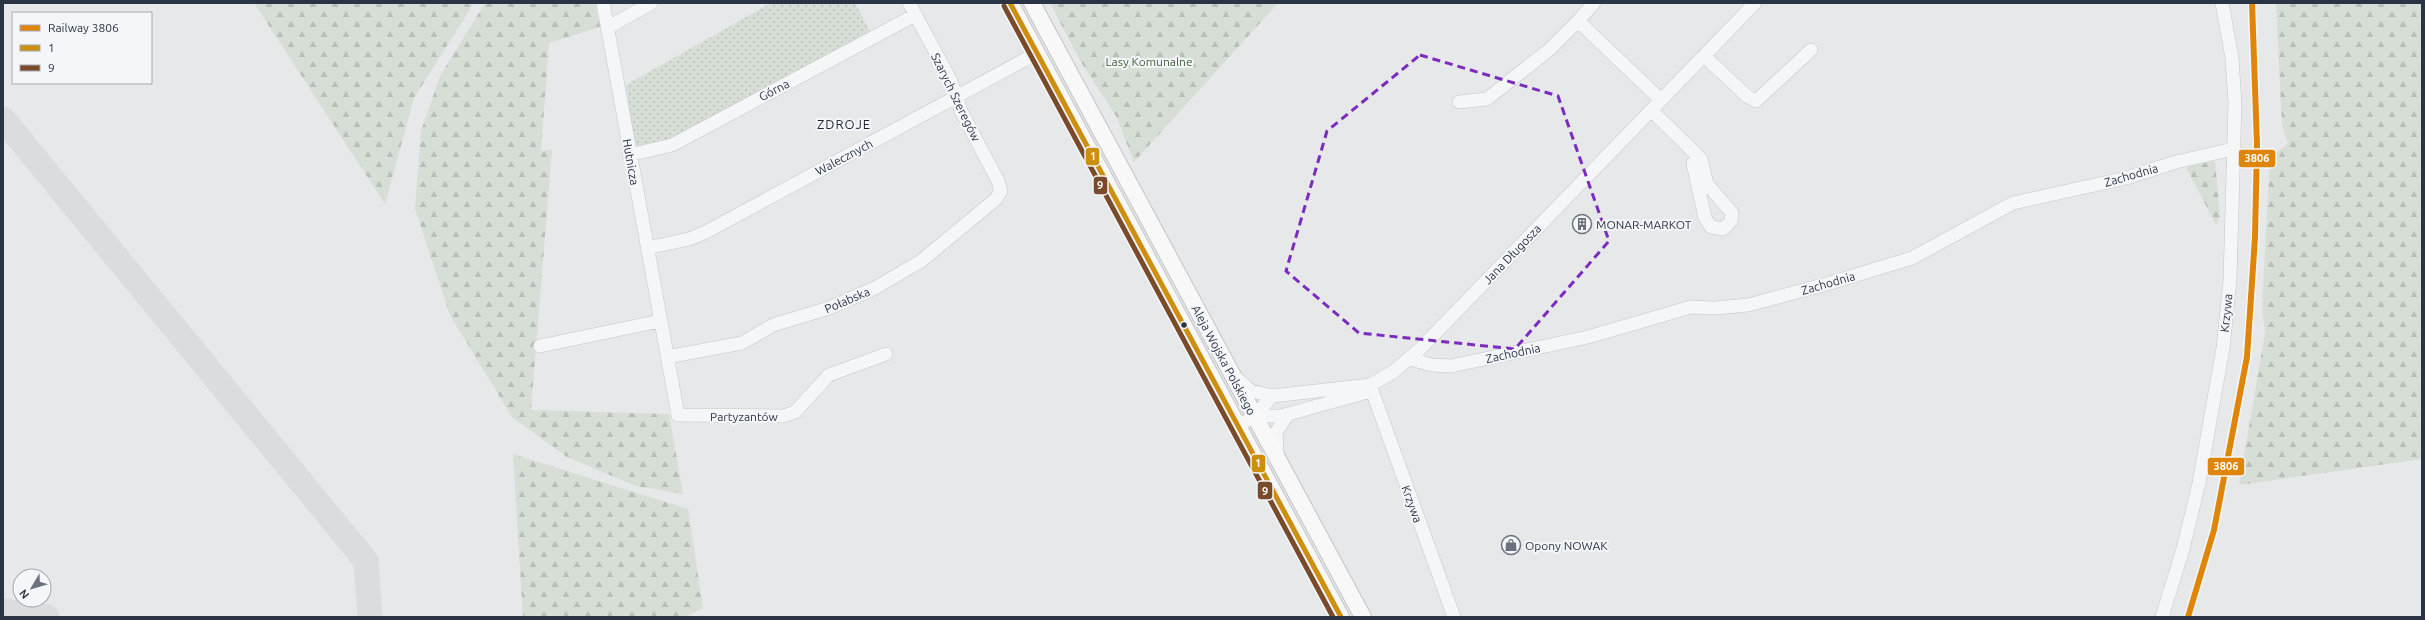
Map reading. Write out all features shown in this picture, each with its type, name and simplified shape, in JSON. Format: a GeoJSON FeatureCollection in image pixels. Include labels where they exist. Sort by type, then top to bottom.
{"type":"FeatureCollection","features":[{"type":"Feature","properties":{"kind":"main road","name":"Aleja Wojska Polskiego"},"geometry":{"type":"LineString","coordinates":[[1010,3],[1341,617]]}},
{"type":"Feature","properties":{"kind":"main road","name":"Aleja Wojska Polskiego"},"geometry":{"type":"LineString","coordinates":[[1032,3],[1362,617]]}},
{"type":"Feature","properties":{"kind":"main road"},"geometry":{"type":"LineString","coordinates":[[1069,112],[1086,103]]}},
{"type":"Feature","properties":{"kind":"main road"},"geometry":{"type":"LineString","coordinates":[[1306,554],[1324,545]]}},
{"type":"Feature","properties":{"kind":"street","name":"Hutnicza"},"geometry":{"type":"LineString","coordinates":[[603,3],[629,154],[678,415]]}},
{"type":"Feature","properties":{"kind":"street"},"geometry":{"type":"LineString","coordinates":[[607,28],[651,3]]}},
{"type":"Feature","properties":{"kind":"street","name":"Szarych Szeregów"},"geometry":{"type":"LineString","coordinates":[[909,3],[957,96],[961,110],[998,181],[1001,191]]}},
{"type":"Feature","properties":{"kind":"street"},"geometry":{"type":"LineString","coordinates":[[1459,102],[1487,99],[1550,49],[1594,3]]}},
{"type":"Feature","properties":{"kind":"street","name":"Jana Długosza"},"geometry":{"type":"LineString","coordinates":[[1371,388],[1410,359],[1755,3]]}},
{"type":"Feature","properties":{"kind":"street","name":"Krzywa"},"geometry":{"type":"LineString","coordinates":[[2162,617],[2183,549],[2199,484],[2223,348],[2230,280],[2234,80],[2222,3]]}},
{"type":"Feature","properties":{"kind":"street","name":"Górna"},"geometry":{"type":"LineString","coordinates":[[629,154],[672,145],[915,15]]}},
{"type":"Feature","properties":{"kind":"street"},"geometry":{"type":"LineString","coordinates":[[1578,21],[1661,100]]}},
{"type":"Feature","properties":{"kind":"street"},"geometry":{"type":"LineString","coordinates":[[1704,56],[1748,97],[1756,101],[1811,50]]}},
{"type":"Feature","properties":{"kind":"street","name":"Walecznych"},"geometry":{"type":"LineString","coordinates":[[647,248],[689,239],[704,233],[1037,53]]}},
{"type":"Feature","properties":{"kind":"street"},"geometry":{"type":"LineString","coordinates":[[1651,110],[1701,159],[1706,184],[1732,213],[1731,221],[1723,229],[1711,227],[1705,218],[1693,163],[1701,159]]}},
{"type":"Feature","properties":{"kind":"street","name":"Zachodnia"},"geometry":{"type":"LineString","coordinates":[[1410,359],[1432,365],[1451,366],[1588,337],[1690,307],[1714,308],[1748,305],[1912,258],[2013,203],[2126,178],[2176,162],[2233,148]]}},
{"type":"Feature","properties":{"kind":"street","name":"Połabska"},"geometry":{"type":"LineString","coordinates":[[667,357],[742,343],[773,325],[829,308],[875,288],[921,261],[944,244],[986,210],[1001,191]]}},
{"type":"Feature","properties":{"kind":"street"},"geometry":{"type":"LineString","coordinates":[[540,346],[660,321]]}},
{"type":"Feature","properties":{"kind":"street","name":"Partyzantów"},"geometry":{"type":"LineString","coordinates":[[678,415],[784,416],[795,412],[829,375],[886,354]]}},
{"type":"Feature","properties":{"kind":"street"},"geometry":{"type":"LineString","coordinates":[[1232,373],[1245,388],[1272,396],[1371,388]]}},
{"type":"Feature","properties":{"kind":"street"},"geometry":{"type":"LineString","coordinates":[[1255,416],[1269,418],[1288,414],[1371,388]]}},
{"type":"Feature","properties":{"kind":"street","name":"Krzywa"},"geometry":{"type":"LineString","coordinates":[[1371,388],[1454,617]]}},
{"type":"Feature","properties":{"kind":"street"},"geometry":{"type":"LineString","coordinates":[[1238,426],[1255,416],[1272,396]]}},
{"type":"Feature","properties":{"kind":"street"},"geometry":{"type":"LineString","coordinates":[[1279,461],[1275,441],[1276,432],[1288,414]]}},
{"type":"Feature","properties":{"kind":"highlighted area"},"geometry":{"type":"Polygon","coordinates":[[[1420,55],[1558,96],[1609,241],[1515,349],[1359,333],[1286,271],[1327,131],[1420,55]]]}},
{"type":"Feature","properties":{"kind":"green space"},"geometry":{"type":"Polygon","coordinates":[[[254,3],[474,3],[414,98],[385,204],[254,3]]]}},
{"type":"Feature","properties":{"kind":"green space"},"geometry":{"type":"Polygon","coordinates":[[[485,3],[595,3],[600,27],[549,43],[541,151],[552,149],[531,410],[669,414],[683,494],[636,486],[567,457],[512,417],[450,315],[415,209],[421,131],[440,76],[485,3]]]}},
{"type":"Feature","properties":{"kind":"green space"},"geometry":{"type":"Polygon","coordinates":[[[771,3],[855,3],[870,32],[675,139],[639,148],[634,144],[626,85],[771,3]]]}},
{"type":"Feature","properties":{"kind":"green space","name":"Lasy Komunalne"},"geometry":{"type":"Polygon","coordinates":[[[1050,3],[1278,3],[1134,162],[1116,116],[1081,62],[1050,3]]]}},
{"type":"Feature","properties":{"kind":"green space"},"geometry":{"type":"Polygon","coordinates":[[[2276,3],[2422,3],[2422,459],[2239,485],[2265,333],[2262,309],[2270,157],[2288,144],[2282,125],[2276,3]]]}},
{"type":"Feature","properties":{"kind":"green space"},"geometry":{"type":"Polygon","coordinates":[[[2215,161],[2220,217],[2216,225],[2186,167],[2215,161]]]}},
{"type":"Feature","properties":{"kind":"green space"},"geometry":{"type":"Polygon","coordinates":[[[513,454],[688,509],[703,608],[685,617],[523,617],[513,454]]]}},
{"type":"Feature","properties":{"kind":"taxiway"},"geometry":{"type":"LineString","coordinates":[[3,119],[366,561],[370,617]]}},
{"type":"Feature","properties":{"kind":"taxiway"},"geometry":{"type":"LineString","coordinates":[[3,611],[47,617]]}},
{"type":"Feature","properties":{"kind":"rail line","name":"3806"},"geometry":{"type":"LineString","coordinates":[[2188,617],[2214,530],[2247,357],[2255,237],[2257,144],[2252,3]]}},
{"type":"Feature","properties":{"kind":"transit line","name":"1"},"geometry":{"type":"LineString","coordinates":[[1010,3],[1341,617]]}},
{"type":"Feature","properties":{"kind":"transit line","name":"9"},"geometry":{"type":"LineString","coordinates":[[1004,6],[1333,617]]}},
{"type":"Feature","properties":{"kind":"place","name":"MONAR-MARKOT"},"geometry":{"type":"Point","coordinates":[1582,224]}},
{"type":"Feature","properties":{"kind":"place","name":"Opony NOWAK"},"geometry":{"type":"Point","coordinates":[1511,545]}},
{"type":"Feature","properties":{"kind":"district","name":"ZDROJE"},"geometry":{"type":"Point","coordinates":[844,124]}}]}
